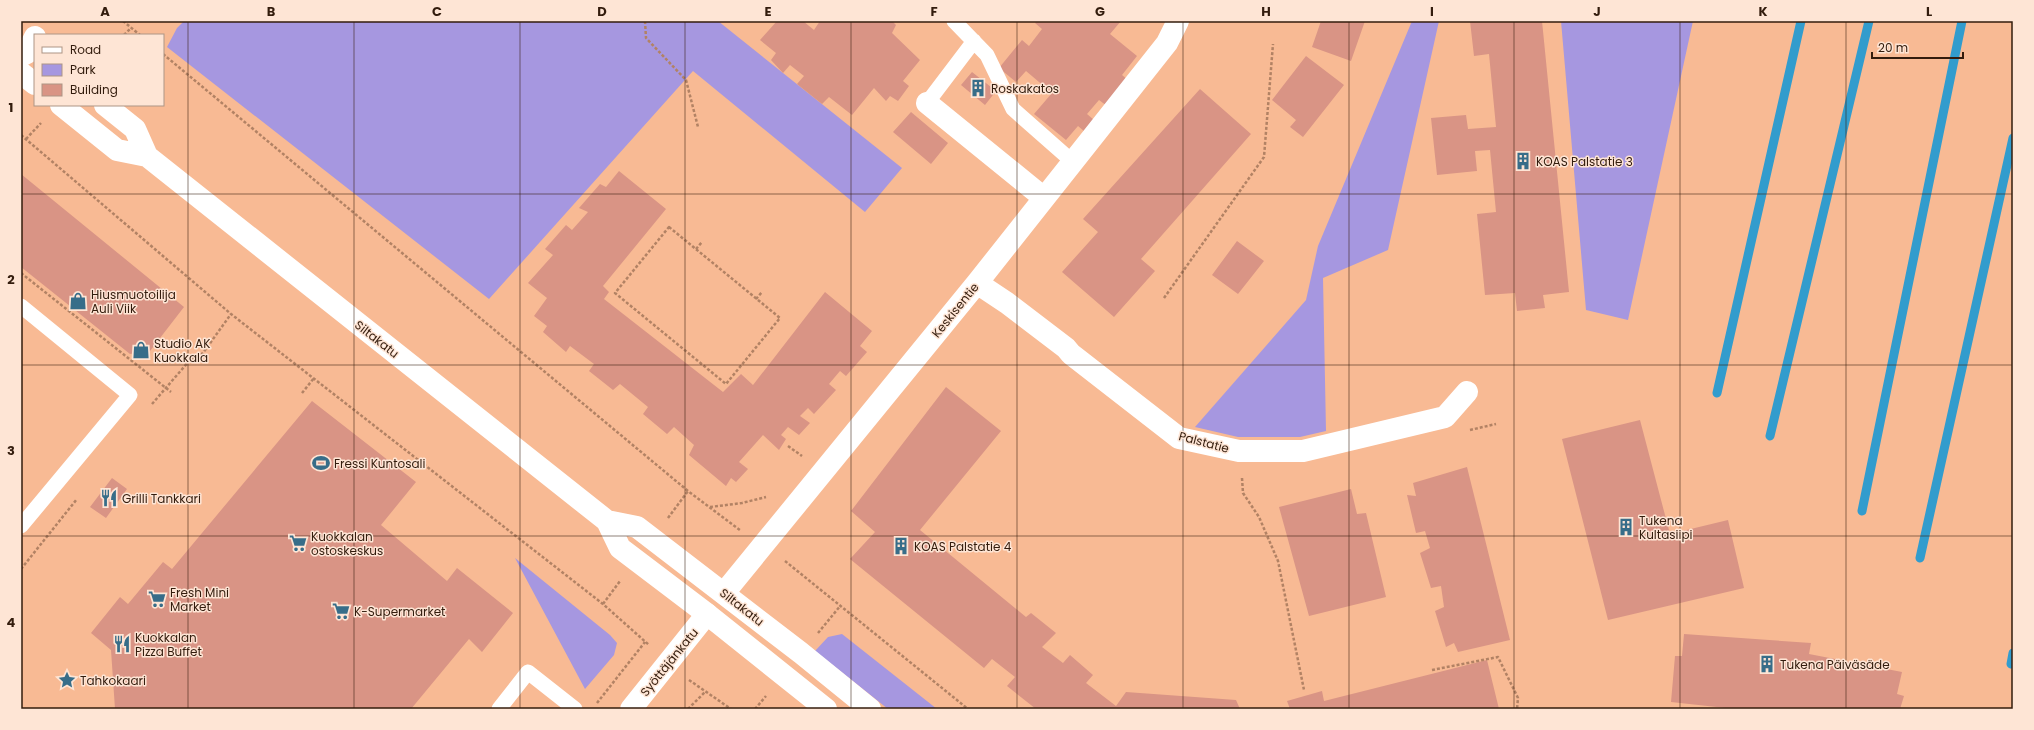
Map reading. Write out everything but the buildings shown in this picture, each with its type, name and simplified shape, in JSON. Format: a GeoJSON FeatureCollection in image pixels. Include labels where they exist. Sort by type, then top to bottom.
{"type":"FeatureCollection","features":[{"type":"Feature","properties":{"kind":"street"},"geometry":{"type":"LineString","coordinates":[[37,34],[43,21]]}},
{"type":"Feature","properties":{"kind":"street","name":"Keskisentie"},"geometry":{"type":"LineString","coordinates":[[724,593],[760,546],[977,283],[1167,43],[1178,21]]}},
{"type":"Feature","properties":{"kind":"street"},"geometry":{"type":"LineString","coordinates":[[21,73],[34,83]]}},
{"type":"Feature","properties":{"kind":"street"},"geometry":{"type":"LineString","coordinates":[[927,103],[1044,198]]}},
{"type":"Feature","properties":{"kind":"street","name":"Siltakatu"},"geometry":{"type":"LineString","coordinates":[[62,106],[117,150],[147,156]]}},
{"type":"Feature","properties":{"kind":"street","name":"Siltakatu"},"geometry":{"type":"LineString","coordinates":[[106,106],[134,128],[147,156],[607,521],[620,548],[707,614],[826,709]]}},
{"type":"Feature","properties":{"kind":"street","name":"Palstatie"},"geometry":{"type":"LineString","coordinates":[[977,283],[1066,348],[1179,438],[1219,447],[1239,451],[1303,451],[1445,417],[1467,392]]}},
{"type":"Feature","properties":{"kind":"street","name":"Siltakatu"},"geometry":{"type":"LineString","coordinates":[[607,521],[637,527],[801,653],[870,709]]}},
{"type":"Feature","properties":{"kind":"street","name":"Syöttäjänkatu"},"geometry":{"type":"LineString","coordinates":[[631,709],[724,593]]}},
{"type":"Feature","properties":{"kind":"lane"},"geometry":{"type":"LineString","coordinates":[[954,21],[987,55],[1013,109],[1073,162]]}},
{"type":"Feature","properties":{"kind":"lane"},"geometry":{"type":"LineString","coordinates":[[927,103],[974,41]]}},
{"type":"Feature","properties":{"kind":"lane"},"geometry":{"type":"LineString","coordinates":[[21,306],[130,395],[21,526]]}},
{"type":"Feature","properties":{"kind":"lane"},"geometry":{"type":"LineString","coordinates":[[499,709],[528,672],[575,709]]}},
{"type":"Feature","properties":{"kind":"path"},"geometry":{"type":"LineString","coordinates":[[123,21],[139,34]]}},
{"type":"Feature","properties":{"kind":"path"},"geometry":{"type":"LineString","coordinates":[[645,21],[646,38],[686,80],[698,127]]}},
{"type":"Feature","properties":{"kind":"path"},"geometry":{"type":"LineString","coordinates":[[125,34],[131,28]]}},
{"type":"Feature","properties":{"kind":"path"},"geometry":{"type":"LineString","coordinates":[[1164,298],[1264,157],[1273,44]]}},
{"type":"Feature","properties":{"kind":"path"},"geometry":{"type":"LineString","coordinates":[[164,55],[710,507],[760,546],[778,555],[968,709]]}},
{"type":"Feature","properties":{"kind":"path"},"geometry":{"type":"LineString","coordinates":[[21,134],[232,314],[603,604],[668,664],[705,692],[731,709]]}},
{"type":"Feature","properties":{"kind":"path"},"geometry":{"type":"LineString","coordinates":[[669,227],[756,298],[780,318],[726,384],[615,293],[669,227]]}},
{"type":"Feature","properties":{"kind":"path"},"geometry":{"type":"LineString","coordinates":[[696,249],[702,242]]}},
{"type":"Feature","properties":{"kind":"path"},"geometry":{"type":"LineString","coordinates":[[21,272],[171,392]]}},
{"type":"Feature","properties":{"kind":"path"},"geometry":{"type":"LineString","coordinates":[[756,298],[762,292]]}},
{"type":"Feature","properties":{"kind":"path"},"geometry":{"type":"LineString","coordinates":[[203,354],[232,314]]}},
{"type":"Feature","properties":{"kind":"path"},"geometry":{"type":"LineString","coordinates":[[302,393],[314,378]]}},
{"type":"Feature","properties":{"kind":"path"},"geometry":{"type":"LineString","coordinates":[[788,446],[804,458]]}},
{"type":"Feature","properties":{"kind":"path"},"geometry":{"type":"LineString","coordinates":[[1241,472],[1244,493],[1259,517],[1278,561],[1304,690]]}},
{"type":"Feature","properties":{"kind":"path"},"geometry":{"type":"LineString","coordinates":[[710,507],[742,503],[772,495]]}},
{"type":"Feature","properties":{"kind":"path"},"geometry":{"type":"LineString","coordinates":[[593,709],[645,642]]}},
{"type":"Feature","properties":{"kind":"path"},"geometry":{"type":"LineString","coordinates":[[1432,670],[1498,657],[1518,698],[1517,709]]}},
{"type":"Feature","properties":{"kind":"path"},"geometry":{"type":"LineString","coordinates":[[688,709],[705,692]]}},
{"type":"Feature","properties":{"kind":"green space"},"geometry":{"type":"Polygon","coordinates":[[[184,21],[718,21],[902,168],[865,212],[693,71],[489,299],[167,47],[177,28],[184,21]]]}},
{"type":"Feature","properties":{"kind":"green space"},"geometry":{"type":"Polygon","coordinates":[[[1412,21],[1439,21],[1388,250],[1323,278],[1326,431],[1300,437],[1238,437],[1195,427],[1306,300],[1318,246],[1412,21]]]}},
{"type":"Feature","properties":{"kind":"green space"},"geometry":{"type":"Polygon","coordinates":[[[1561,21],[1693,21],[1628,320],[1586,310],[1561,21]]]}},
{"type":"Feature","properties":{"kind":"green space"},"geometry":{"type":"Polygon","coordinates":[[[515,558],[610,635],[617,643],[614,655],[585,689],[515,558]]]}},
{"type":"Feature","properties":{"kind":"green space"},"geometry":{"type":"Polygon","coordinates":[[[842,634],[937,709],[888,709],[815,651],[828,637],[842,634]]]}},
{"type":"Feature","properties":{"kind":"waterway"},"geometry":{"type":"LineString","coordinates":[[1717,393],[1801,21]]}},
{"type":"Feature","properties":{"kind":"waterway"},"geometry":{"type":"LineString","coordinates":[[1770,436],[1869,21]]}},
{"type":"Feature","properties":{"kind":"waterway"},"geometry":{"type":"LineString","coordinates":[[1862,511],[1962,21]]}},
{"type":"Feature","properties":{"kind":"waterway"},"geometry":{"type":"LineString","coordinates":[[1920,558],[2013,138]]}},
{"type":"Feature","properties":{"kind":"waterway"},"geometry":{"type":"LineString","coordinates":[[2011,664],[2013,653]]}},
{"type":"Feature","properties":{"kind":"place","name":"Roskakatos"},"geometry":{"type":"Point","coordinates":[978,88]}},
{"type":"Feature","properties":{"kind":"place","name":"KOAS Palstatie 3"},"geometry":{"type":"Point","coordinates":[1523,161]}},
{"type":"Feature","properties":{"kind":"place","name":"Hiusmuotoilija Auli Viik"},"geometry":{"type":"Point","coordinates":[78,301]}},
{"type":"Feature","properties":{"kind":"place","name":"Studio AK Kuokkala"},"geometry":{"type":"Point","coordinates":[141,350]}},
{"type":"Feature","properties":{"kind":"place","name":"Fressi Kuntosali"},"geometry":{"type":"Point","coordinates":[321,463]}},
{"type":"Feature","properties":{"kind":"place","name":"Grilli Tankkari"},"geometry":{"type":"Point","coordinates":[109,498]}},
{"type":"Feature","properties":{"kind":"place","name":"Tukena Kultasiipi"},"geometry":{"type":"Point","coordinates":[1626,527]}},
{"type":"Feature","properties":{"kind":"place","name":"Kuokkalan ostoskeskus"},"geometry":{"type":"Point","coordinates":[298,543]}},
{"type":"Feature","properties":{"kind":"place","name":"KOAS Palstatie 4"},"geometry":{"type":"Point","coordinates":[901,546]}},
{"type":"Feature","properties":{"kind":"place","name":"Fresh Mini Market"},"geometry":{"type":"Point","coordinates":[157,599]}},
{"type":"Feature","properties":{"kind":"place","name":"K-Supermarket"},"geometry":{"type":"Point","coordinates":[341,611]}},
{"type":"Feature","properties":{"kind":"place","name":"Kuokkalan Pizza Buffet"},"geometry":{"type":"Point","coordinates":[122,644]}},
{"type":"Feature","properties":{"kind":"place","name":"Tukena Päiväsäde"},"geometry":{"type":"Point","coordinates":[1767,664]}},
{"type":"Feature","properties":{"kind":"place","name":"Tahkokaari"},"geometry":{"type":"Point","coordinates":[67,680]}}]}
